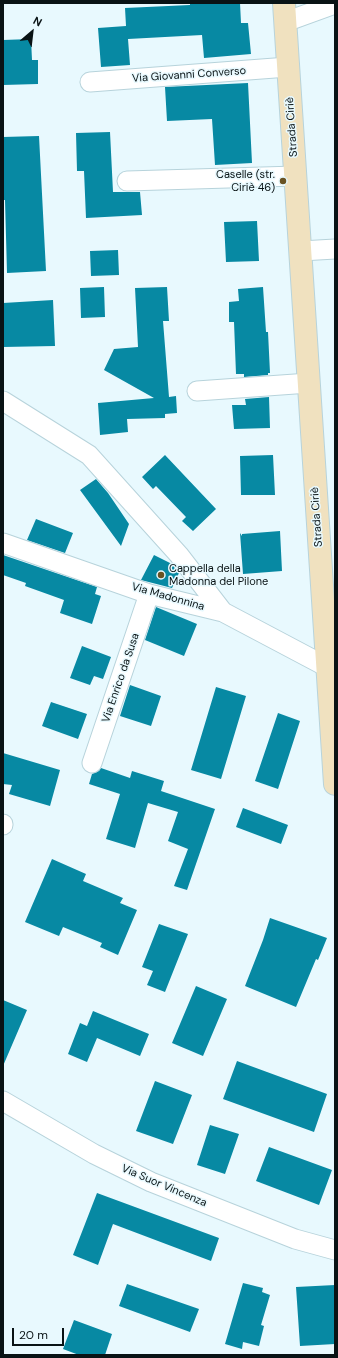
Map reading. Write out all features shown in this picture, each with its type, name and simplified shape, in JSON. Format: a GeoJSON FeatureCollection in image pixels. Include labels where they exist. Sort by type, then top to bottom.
{"type":"FeatureCollection","features":[{"type":"Feature","properties":{"kind":"street"},"geometry":{"type":"LineString","coordinates":[[285,13],[335,4]]}},
{"type":"Feature","properties":{"kind":"street","name":"Strada Ciriè"},"geometry":{"type":"LineString","coordinates":[[285,13],[335,784]]}},
{"type":"Feature","properties":{"kind":"street","name":"Via Giovanni Converso"},"geometry":{"type":"LineString","coordinates":[[90,82],[288,67]]}},
{"type":"Feature","properties":{"kind":"street"},"geometry":{"type":"LineString","coordinates":[[127,181],[296,176]]}},
{"type":"Feature","properties":{"kind":"street"},"geometry":{"type":"LineString","coordinates":[[301,251],[335,249]]}},
{"type":"Feature","properties":{"kind":"street"},"geometry":{"type":"LineString","coordinates":[[197,391],[309,383]]}},
{"type":"Feature","properties":{"kind":"street"},"geometry":{"type":"LineString","coordinates":[[3,401],[89,455],[179,555],[223,612]]}},
{"type":"Feature","properties":{"kind":"street","name":"Via Madonnina"},"geometry":{"type":"LineString","coordinates":[[3,543],[149,594],[223,612],[327,666]]}},
{"type":"Feature","properties":{"kind":"street","name":"Via Enrico da Susa"},"geometry":{"type":"LineString","coordinates":[[92,763],[149,594]]}},
{"type":"Feature","properties":{"kind":"street","name":"Via Suor Vincenza"},"geometry":{"type":"LineString","coordinates":[[3,1101],[94,1154],[151,1182],[295,1239],[335,1250]]}},
{"type":"Feature","properties":{"kind":"building"},"geometry":{"type":"Polygon","coordinates":[[[190,3],[240,3],[241,23],[248,23],[251,54],[204,58],[202,35],[128,39],[130,65],[101,67],[98,28],[126,26],[125,8],[190,5],[190,3]]]}},
{"type":"Feature","properties":{"kind":"building"},"geometry":{"type":"Polygon","coordinates":[[[31,39],[32,60],[38,60],[38,84],[3,85],[3,40],[31,39]]]}},
{"type":"Feature","properties":{"kind":"building"},"geometry":{"type":"Polygon","coordinates":[[[248,83],[252,163],[215,165],[212,119],[167,121],[165,87],[248,83]]]}},
{"type":"Feature","properties":{"kind":"building"},"geometry":{"type":"Polygon","coordinates":[[[110,132],[113,192],[140,192],[142,215],[86,218],[84,171],[77,171],[76,133],[110,132]]]}},
{"type":"Feature","properties":{"kind":"building"},"geometry":{"type":"Polygon","coordinates":[[[39,136],[46,271],[7,273],[5,200],[3,200],[3,137],[39,136]]]}},
{"type":"Feature","properties":{"kind":"building"},"geometry":{"type":"Polygon","coordinates":[[[257,221],[259,261],[226,262],[224,222],[257,221]]]}},
{"type":"Feature","properties":{"kind":"building"},"geometry":{"type":"Polygon","coordinates":[[[118,250],[119,275],[91,276],[90,251],[118,250]]]}},
{"type":"Feature","properties":{"kind":"building"},"geometry":{"type":"Polygon","coordinates":[[[104,287],[105,317],[81,318],[80,288],[104,287]]]}},
{"type":"Feature","properties":{"kind":"building"},"geometry":{"type":"Polygon","coordinates":[[[167,287],[169,321],[163,321],[169,397],[176,396],[177,413],[165,414],[165,418],[127,419],[128,432],[100,435],[98,403],[154,398],[104,370],[114,349],[138,347],[135,288],[167,287]]]}},
{"type":"Feature","properties":{"kind":"building"},"geometry":{"type":"Polygon","coordinates":[[[263,287],[266,332],[268,332],[270,373],[268,373],[268,375],[244,377],[244,374],[236,374],[234,322],[229,322],[229,302],[239,301],[238,289],[263,287]]]}},
{"type":"Feature","properties":{"kind":"building"},"geometry":{"type":"Polygon","coordinates":[[[53,300],[55,346],[3,347],[3,303],[53,300]]]}},
{"type":"Feature","properties":{"kind":"building"},"geometry":{"type":"Polygon","coordinates":[[[269,397],[270,428],[234,429],[232,405],[246,405],[245,399],[269,397]]]}},
{"type":"Feature","properties":{"kind":"building"},"geometry":{"type":"Polygon","coordinates":[[[165,455],[216,509],[193,531],[182,521],[186,517],[156,486],[153,489],[142,477],[165,455]]]}},
{"type":"Feature","properties":{"kind":"building"},"geometry":{"type":"Polygon","coordinates":[[[273,455],[275,495],[241,495],[240,456],[273,455]]]}},
{"type":"Feature","properties":{"kind":"building"},"geometry":{"type":"Polygon","coordinates":[[[96,479],[108,493],[129,524],[121,546],[80,490],[96,479]]]}},
{"type":"Feature","properties":{"kind":"building"},"geometry":{"type":"Polygon","coordinates":[[[36,519],[73,533],[65,553],[27,540],[36,519]]]}},
{"type":"Feature","properties":{"kind":"building"},"geometry":{"type":"Polygon","coordinates":[[[280,531],[282,571],[243,574],[240,533],[242,536],[242,534],[280,531]]]}},
{"type":"Feature","properties":{"kind":"building"},"geometry":{"type":"Polygon","coordinates":[[[3,555],[97,587],[95,594],[101,596],[92,624],[60,613],[64,600],[25,586],[26,583],[3,575],[3,555]]]}},
{"type":"Feature","properties":{"kind":"building","name":"Cappella della Madonna del Pilone"},"geometry":{"type":"Polygon","coordinates":[[[154,555],[172,564],[179,573],[172,588],[141,580],[154,555]]]}},
{"type":"Feature","properties":{"kind":"building"},"geometry":{"type":"Polygon","coordinates":[[[156,607],[197,624],[184,656],[145,640],[156,607]]]}},
{"type":"Feature","properties":{"kind":"building"},"geometry":{"type":"Polygon","coordinates":[[[82,646],[111,657],[103,679],[94,676],[90,685],[70,678],[82,646]]]}},
{"type":"Feature","properties":{"kind":"building"},"geometry":{"type":"Polygon","coordinates":[[[130,685],[161,696],[151,726],[120,716],[130,685]]]}},
{"type":"Feature","properties":{"kind":"building"},"geometry":{"type":"Polygon","coordinates":[[[216,687],[246,696],[221,779],[191,770],[216,687]]]}},
{"type":"Feature","properties":{"kind":"building"},"geometry":{"type":"Polygon","coordinates":[[[51,702],[87,714],[78,739],[42,726],[51,702]]]}},
{"type":"Feature","properties":{"kind":"building"},"geometry":{"type":"Polygon","coordinates":[[[278,713],[300,721],[278,789],[255,781],[278,713]]]}},
{"type":"Feature","properties":{"kind":"building"},"geometry":{"type":"Polygon","coordinates":[[[3,753],[60,770],[50,806],[9,794],[12,785],[3,784],[3,753]]]}},
{"type":"Feature","properties":{"kind":"building"},"geometry":{"type":"Polygon","coordinates":[[[101,768],[130,778],[132,771],[164,781],[161,791],[215,809],[187,890],[174,886],[188,849],[168,841],[178,812],[148,803],[135,848],[106,839],[120,794],[89,784],[92,774],[99,771],[101,768]]]}},
{"type":"Feature","properties":{"kind":"building"},"geometry":{"type":"Polygon","coordinates":[[[243,808],[288,825],[281,844],[236,827],[243,808]]]}},
{"type":"Feature","properties":{"kind":"building"},"geometry":{"type":"Polygon","coordinates":[[[52,859],[86,874],[83,881],[123,898],[120,903],[137,910],[118,955],[100,947],[102,943],[63,927],[59,936],[25,922],[52,859]]]}},
{"type":"Feature","properties":{"kind":"building"},"geometry":{"type":"Polygon","coordinates":[[[270,918],[327,938],[318,960],[316,959],[296,1007],[245,986],[270,918]]]}},
{"type":"Feature","properties":{"kind":"building"},"geometry":{"type":"Polygon","coordinates":[[[159,924],[188,934],[165,992],[147,985],[153,971],[142,967],[159,924]]]}},
{"type":"Feature","properties":{"kind":"building"},"geometry":{"type":"Polygon","coordinates":[[[196,986],[227,999],[203,1056],[172,1043],[196,986]]]}},
{"type":"Feature","properties":{"kind":"building"},"geometry":{"type":"Polygon","coordinates":[[[3,1000],[27,1010],[3,1066],[3,1000]]]}},
{"type":"Feature","properties":{"kind":"building"},"geometry":{"type":"Polygon","coordinates":[[[93,1011],[149,1034],[140,1056],[97,1038],[87,1062],[68,1054],[80,1023],[87,1026],[93,1011]]]}},
{"type":"Feature","properties":{"kind":"building"},"geometry":{"type":"Polygon","coordinates":[[[237,1061],[327,1094],[314,1132],[223,1099],[237,1061]]]}},
{"type":"Feature","properties":{"kind":"building"},"geometry":{"type":"Polygon","coordinates":[[[155,1081],[192,1095],[173,1144],[136,1131],[155,1081]]]}},
{"type":"Feature","properties":{"kind":"building"},"geometry":{"type":"Polygon","coordinates":[[[210,1125],[239,1134],[225,1174],[197,1165],[210,1125]]]}},
{"type":"Feature","properties":{"kind":"building"},"geometry":{"type":"Polygon","coordinates":[[[269,1147],[332,1170],[319,1205],[256,1181],[269,1147]]]}},
{"type":"Feature","properties":{"kind":"building"},"geometry":{"type":"Polygon","coordinates":[[[97,1193],[219,1238],[211,1261],[113,1224],[98,1265],[73,1255],[97,1193]]]}},
{"type":"Feature","properties":{"kind":"building"},"geometry":{"type":"Polygon","coordinates":[[[243,1283],[263,1288],[262,1292],[270,1295],[261,1325],[264,1326],[259,1346],[243,1342],[242,1349],[225,1344],[243,1283]]]}},
{"type":"Feature","properties":{"kind":"building"},"geometry":{"type":"Polygon","coordinates":[[[127,1284],[199,1309],[190,1332],[119,1306],[127,1284]]]}},
{"type":"Feature","properties":{"kind":"building"},"geometry":{"type":"Polygon","coordinates":[[[335,1285],[335,1344],[300,1346],[296,1287],[335,1285]]]}},
{"type":"Feature","properties":{"kind":"building"},"geometry":{"type":"Polygon","coordinates":[[[74,1320],[112,1334],[105,1355],[79,1355],[63,1349],[74,1320]]]}},
{"type":"Feature","properties":{"kind":"place","name":"Caselle (str. Ciriè 46)"},"geometry":{"type":"Point","coordinates":[283,181]}},
{"type":"Feature","properties":{"kind":"place","name":"Cappella della Madonna del Pilone"},"geometry":{"type":"Point","coordinates":[161,575]}}]}
